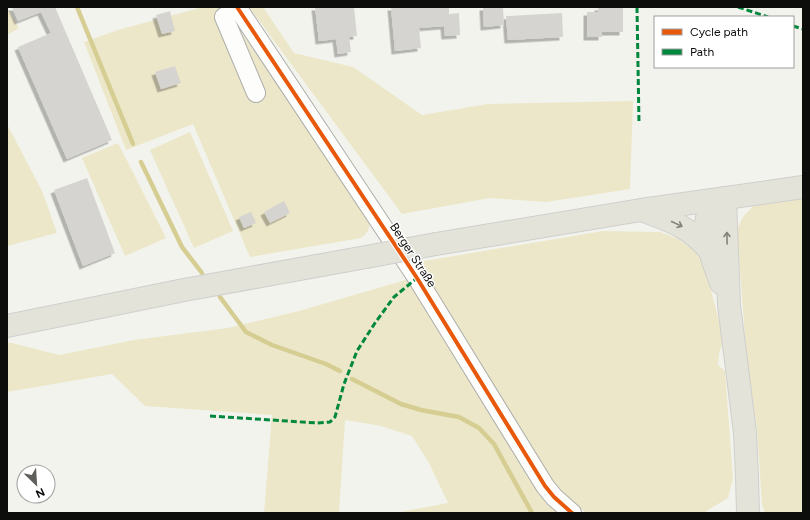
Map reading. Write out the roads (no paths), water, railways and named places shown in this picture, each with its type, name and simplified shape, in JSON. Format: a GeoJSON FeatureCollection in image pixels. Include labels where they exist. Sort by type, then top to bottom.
{"type":"FeatureCollection","features":[{"type":"Feature","properties":{"kind":"main road"},"geometry":{"type":"LineString","coordinates":[[7,326],[184,290],[436,244],[641,210],[803,187]]}},
{"type":"Feature","properties":{"kind":"main road"},"geometry":{"type":"LineString","coordinates":[[725,198],[709,213],[706,221],[706,232],[711,252],[729,305]]}},
{"type":"Feature","properties":{"kind":"main road"},"geometry":{"type":"LineString","coordinates":[[725,198],[729,305],[745,433],[748,477],[748,513]]}},
{"type":"Feature","properties":{"kind":"main road"},"geometry":{"type":"LineString","coordinates":[[641,210],[685,228],[696,236],[711,252]]}},
{"type":"Feature","properties":{"kind":"street"},"geometry":{"type":"LineString","coordinates":[[237,7],[224,17],[256,93]]}},
{"type":"Feature","properties":{"kind":"street","name":"Berger Straße"},"geometry":{"type":"LineString","coordinates":[[237,7],[417,278],[545,486],[554,498],[572,513]]}},
{"type":"Feature","properties":{"kind":"waterway"},"geometry":{"type":"LineString","coordinates":[[77,7],[133,144]]}},
{"type":"Feature","properties":{"kind":"waterway"},"geometry":{"type":"LineString","coordinates":[[141,162],[182,247],[202,273]]}},
{"type":"Feature","properties":{"kind":"waterway"},"geometry":{"type":"LineString","coordinates":[[220,297],[246,332],[272,345],[326,364],[340,371]]}},
{"type":"Feature","properties":{"kind":"waterway"},"geometry":{"type":"LineString","coordinates":[[352,379],[401,404],[421,410],[459,417],[479,428],[494,444],[532,513]]}}]}
